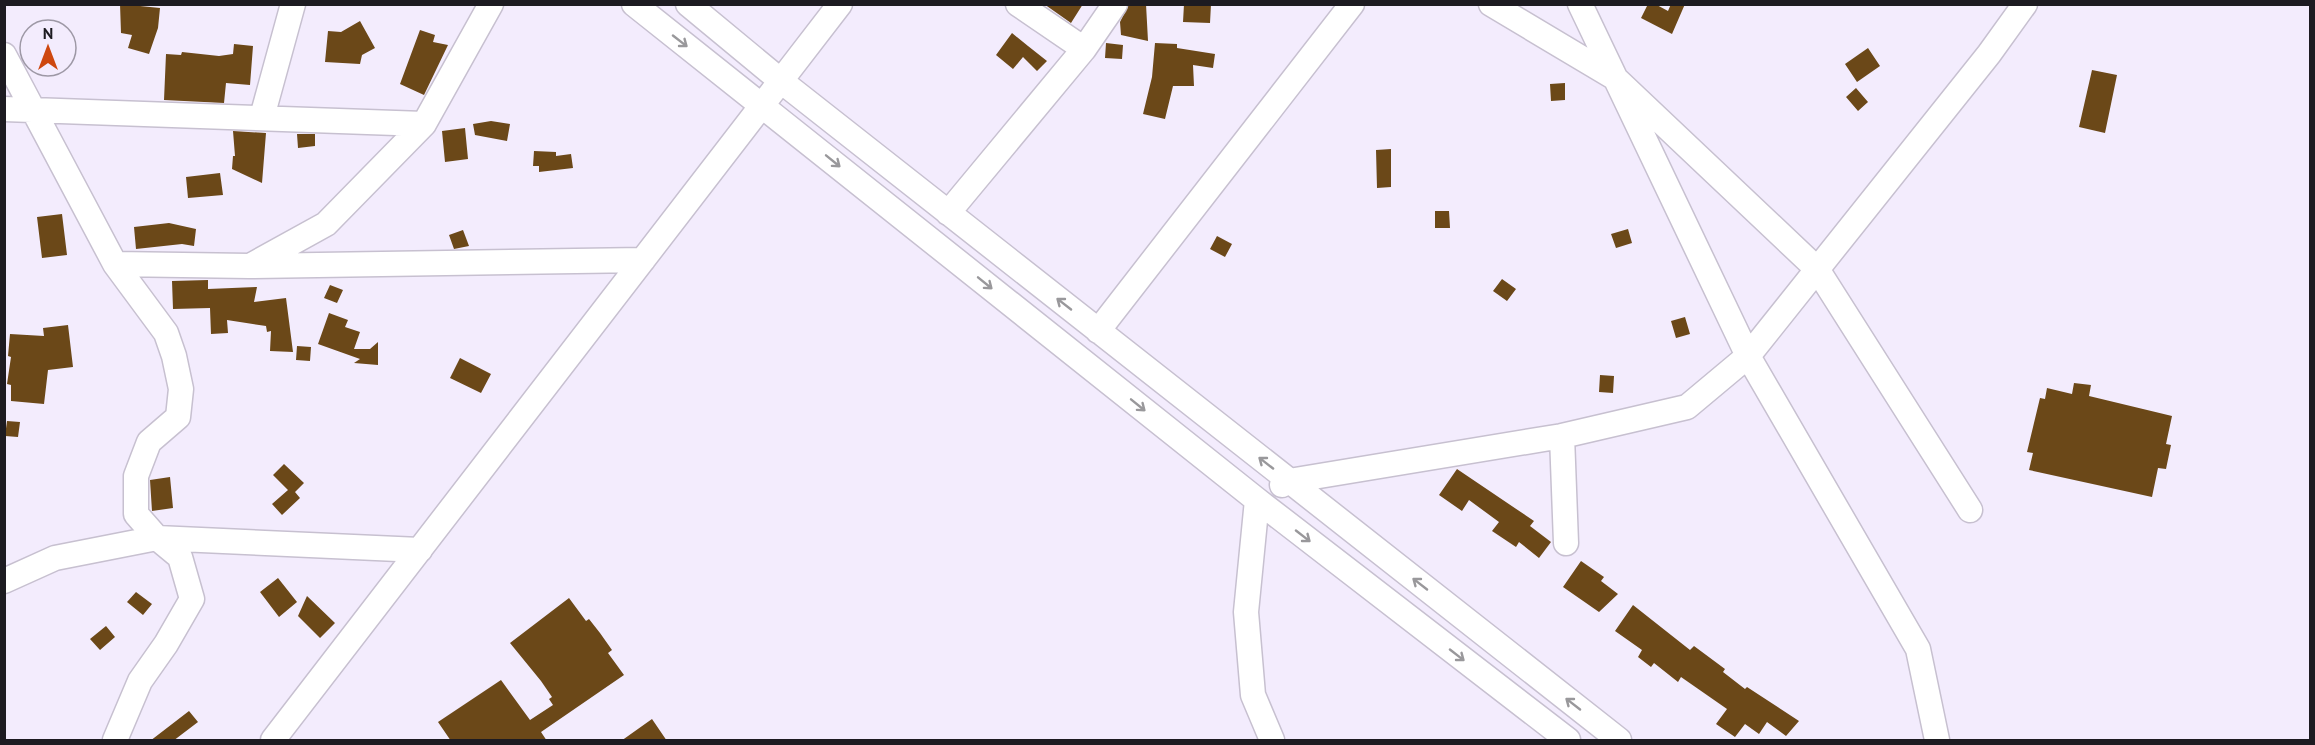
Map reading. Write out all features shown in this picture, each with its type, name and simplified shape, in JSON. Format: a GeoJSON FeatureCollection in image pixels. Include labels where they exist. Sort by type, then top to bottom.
{"type":"FeatureCollection","features":[{"type":"Feature","properties":{"kind":"street"},"geometry":{"type":"LineString","coordinates":[[262,117],[293,4]]}},
{"type":"Feature","properties":{"kind":"street"},"geometry":{"type":"LineString","coordinates":[[250,266],[326,224],[424,124],[491,4]]}},
{"type":"Feature","properties":{"kind":"street"},"geometry":{"type":"LineString","coordinates":[[634,4],[1257,500],[1568,741]]}},
{"type":"Feature","properties":{"kind":"street"},"geometry":{"type":"LineString","coordinates":[[688,4],[781,81],[1619,741]]}},
{"type":"Feature","properties":{"kind":"street"},"geometry":{"type":"LineString","coordinates":[[273,741],[840,4]]}},
{"type":"Feature","properties":{"kind":"street"},"geometry":{"type":"LineString","coordinates":[[1018,4],[1084,49]]}},
{"type":"Feature","properties":{"kind":"street"},"geometry":{"type":"LineString","coordinates":[[948,213],[1084,49],[1115,4]]}},
{"type":"Feature","properties":{"kind":"street"},"geometry":{"type":"LineString","coordinates":[[1098,331],[1352,4]]}},
{"type":"Feature","properties":{"kind":"street"},"geometry":{"type":"LineString","coordinates":[[1491,4],[1615,78],[1817,270],[1970,510]]}},
{"type":"Feature","properties":{"kind":"street"},"geometry":{"type":"LineString","coordinates":[[1580,4],[1748,356],[1918,649],[1938,741]]}},
{"type":"Feature","properties":{"kind":"street"},"geometry":{"type":"LineString","coordinates":[[1257,500],[1289,481],[1562,436],[1687,407],[1748,356],[1989,54],[2025,4]]}},
{"type":"Feature","properties":{"kind":"street"},"geometry":{"type":"LineString","coordinates":[[4,55],[115,264],[166,333],[181,389],[178,417],[149,442],[136,476],[136,514],[157,538],[180,557],[192,599],[166,644],[140,681],[115,741]]}},
{"type":"Feature","properties":{"kind":"street"},"geometry":{"type":"LineString","coordinates":[[4,109],[424,124]]}},
{"type":"Feature","properties":{"kind":"street"},"geometry":{"type":"LineString","coordinates":[[115,264],[250,266],[643,260]]}},
{"type":"Feature","properties":{"kind":"street"},"geometry":{"type":"LineString","coordinates":[[1562,436],[1566,543]]}},
{"type":"Feature","properties":{"kind":"street"},"geometry":{"type":"LineString","coordinates":[[1257,500],[1246,612],[1253,695],[1272,741]]}},
{"type":"Feature","properties":{"kind":"street"},"geometry":{"type":"LineString","coordinates":[[4,581],[55,558],[157,538],[420,550]]}},
{"type":"Feature","properties":{"kind":"building"},"geometry":{"type":"Polygon","coordinates":[[[120,4],[160,8],[158,28],[149,54],[128,48],[132,35],[121,33],[120,4]]]}},
{"type":"Feature","properties":{"kind":"building"},"geometry":{"type":"Polygon","coordinates":[[[1044,4],[1083,4],[1071,23],[1044,4]]]}},
{"type":"Feature","properties":{"kind":"building"},"geometry":{"type":"Polygon","coordinates":[[[1129,4],[1146,4],[1148,41],[1121,35],[1120,22],[1129,4]]]}},
{"type":"Feature","properties":{"kind":"building"},"geometry":{"type":"Polygon","coordinates":[[[1184,4],[1211,4],[1210,23],[1183,22],[1184,4]]]}},
{"type":"Feature","properties":{"kind":"building"},"geometry":{"type":"Polygon","coordinates":[[[1648,4],[1655,4],[1668,11],[1671,4],[1685,4],[1672,34],[1641,18],[1648,4]]]}},
{"type":"Feature","properties":{"kind":"building"},"geometry":{"type":"Polygon","coordinates":[[[360,21],[375,48],[362,55],[360,64],[325,62],[328,31],[341,32],[360,21]]]}},
{"type":"Feature","properties":{"kind":"building"},"geometry":{"type":"Polygon","coordinates":[[[420,30],[435,35],[433,42],[448,45],[424,95],[400,84],[420,30]]]}},
{"type":"Feature","properties":{"kind":"building"},"geometry":{"type":"Polygon","coordinates":[[[1012,33],[1047,61],[1037,71],[1023,57],[1013,69],[996,55],[1012,33]]]}},
{"type":"Feature","properties":{"kind":"building"},"geometry":{"type":"Polygon","coordinates":[[[1106,43],[1123,45],[1122,59],[1105,58],[1106,43]]]}},
{"type":"Feature","properties":{"kind":"building"},"geometry":{"type":"Polygon","coordinates":[[[1155,43],[1177,44],[1177,48],[1215,54],[1213,68],[1193,65],[1194,86],[1173,86],[1165,119],[1143,114],[1152,77],[1155,43]]]}},
{"type":"Feature","properties":{"kind":"building"},"geometry":{"type":"Polygon","coordinates":[[[234,44],[253,46],[250,85],[226,83],[224,103],[164,100],[166,54],[181,55],[182,52],[219,56],[233,54],[234,44]]]}},
{"type":"Feature","properties":{"kind":"building"},"geometry":{"type":"Polygon","coordinates":[[[1868,48],[1880,66],[1857,82],[1845,64],[1868,48]]]}},
{"type":"Feature","properties":{"kind":"building"},"geometry":{"type":"Polygon","coordinates":[[[2092,70],[2117,75],[2105,133],[2079,127],[2092,70]]]}},
{"type":"Feature","properties":{"kind":"building"},"geometry":{"type":"Polygon","coordinates":[[[1565,83],[1565,100],[1551,101],[1550,84],[1565,83]]]}},
{"type":"Feature","properties":{"kind":"building"},"geometry":{"type":"Polygon","coordinates":[[[1856,88],[1868,102],[1858,111],[1846,97],[1856,88]]]}},
{"type":"Feature","properties":{"kind":"building"},"geometry":{"type":"Polygon","coordinates":[[[491,121],[510,124],[507,141],[475,135],[473,124],[491,121]]]}},
{"type":"Feature","properties":{"kind":"building"},"geometry":{"type":"Polygon","coordinates":[[[465,128],[468,159],[445,162],[442,131],[465,128]]]}},
{"type":"Feature","properties":{"kind":"building"},"geometry":{"type":"Polygon","coordinates":[[[233,131],[266,133],[262,183],[232,169],[233,156],[235,156],[233,131]]]}},
{"type":"Feature","properties":{"kind":"building"},"geometry":{"type":"Polygon","coordinates":[[[297,134],[315,134],[315,146],[298,148],[297,134]]]}},
{"type":"Feature","properties":{"kind":"building"},"geometry":{"type":"Polygon","coordinates":[[[1391,149],[1391,187],[1377,188],[1376,150],[1391,149]]]}},
{"type":"Feature","properties":{"kind":"building"},"geometry":{"type":"Polygon","coordinates":[[[534,151],[556,152],[556,156],[571,154],[573,168],[539,172],[539,166],[533,166],[534,151]]]}},
{"type":"Feature","properties":{"kind":"building"},"geometry":{"type":"Polygon","coordinates":[[[220,173],[223,195],[188,198],[186,177],[220,173]]]}},
{"type":"Feature","properties":{"kind":"building"},"geometry":{"type":"Polygon","coordinates":[[[1435,211],[1449,211],[1450,228],[1435,228],[1435,211]]]}},
{"type":"Feature","properties":{"kind":"building"},"geometry":{"type":"Polygon","coordinates":[[[62,214],[67,255],[42,258],[37,217],[62,214]]]}},
{"type":"Feature","properties":{"kind":"building"},"geometry":{"type":"Polygon","coordinates":[[[169,223],[196,229],[194,246],[182,244],[136,249],[134,227],[169,223]]]}},
{"type":"Feature","properties":{"kind":"building"},"geometry":{"type":"Polygon","coordinates":[[[1628,229],[1632,243],[1616,248],[1611,234],[1628,229]]]}},
{"type":"Feature","properties":{"kind":"building"},"geometry":{"type":"Polygon","coordinates":[[[463,230],[469,246],[454,249],[449,235],[463,230]]]}},
{"type":"Feature","properties":{"kind":"building"},"geometry":{"type":"Polygon","coordinates":[[[1217,236],[1232,244],[1225,257],[1210,249],[1217,236]]]}},
{"type":"Feature","properties":{"kind":"building"},"geometry":{"type":"Polygon","coordinates":[[[1502,279],[1516,289],[1507,301],[1493,291],[1502,279]]]}},
{"type":"Feature","properties":{"kind":"building"},"geometry":{"type":"Polygon","coordinates":[[[208,280],[208,289],[257,287],[254,302],[286,298],[293,352],[270,351],[271,331],[267,332],[266,326],[227,320],[228,333],[211,334],[210,308],[173,309],[172,281],[208,280]]]}},
{"type":"Feature","properties":{"kind":"building"},"geometry":{"type":"Polygon","coordinates":[[[330,285],[343,290],[337,303],[324,298],[330,285]]]}},
{"type":"Feature","properties":{"kind":"building"},"geometry":{"type":"Polygon","coordinates":[[[329,313],[348,320],[345,327],[360,332],[354,349],[370,349],[378,342],[378,365],[354,363],[360,359],[318,344],[329,313]]]}},
{"type":"Feature","properties":{"kind":"building"},"geometry":{"type":"Polygon","coordinates":[[[1685,317],[1690,334],[1676,338],[1671,321],[1685,317]]]}},
{"type":"Feature","properties":{"kind":"building"},"geometry":{"type":"Polygon","coordinates":[[[68,325],[73,367],[48,370],[44,404],[11,401],[11,385],[7,384],[11,357],[8,356],[10,334],[44,336],[43,328],[68,325]]]}},
{"type":"Feature","properties":{"kind":"building"},"geometry":{"type":"Polygon","coordinates":[[[297,346],[311,347],[310,361],[296,360],[297,346]]]}},
{"type":"Feature","properties":{"kind":"building"},"geometry":{"type":"Polygon","coordinates":[[[460,358],[491,374],[481,393],[450,378],[460,358]]]}},
{"type":"Feature","properties":{"kind":"building"},"geometry":{"type":"Polygon","coordinates":[[[1600,375],[1614,376],[1613,393],[1599,392],[1600,375]]]}},
{"type":"Feature","properties":{"kind":"building"},"geometry":{"type":"Polygon","coordinates":[[[2074,383],[2091,385],[2089,396],[2172,416],[2166,444],[2171,445],[2166,469],[2158,468],[2152,497],[2029,470],[2033,453],[2027,452],[2040,398],[2045,399],[2047,388],[2072,394],[2074,383]]]}},
{"type":"Feature","properties":{"kind":"building"},"geometry":{"type":"Polygon","coordinates":[[[7,421],[20,422],[18,437],[5,436],[7,421]]]}},
{"type":"Feature","properties":{"kind":"building"},"geometry":{"type":"Polygon","coordinates":[[[284,464],[304,483],[295,492],[300,498],[282,515],[272,504],[288,490],[273,475],[284,464]]]}},
{"type":"Feature","properties":{"kind":"building"},"geometry":{"type":"Polygon","coordinates":[[[1457,469],[1534,521],[1530,526],[1551,542],[1539,558],[1519,542],[1516,547],[1492,531],[1499,522],[1469,500],[1462,511],[1439,495],[1457,469]]]}},
{"type":"Feature","properties":{"kind":"building"},"geometry":{"type":"Polygon","coordinates":[[[170,477],[173,508],[152,511],[150,480],[170,477]]]}},
{"type":"Feature","properties":{"kind":"building"},"geometry":{"type":"Polygon","coordinates":[[[1581,561],[1604,577],[1601,581],[1618,594],[1599,612],[1563,587],[1581,561]]]}},
{"type":"Feature","properties":{"kind":"building"},"geometry":{"type":"Polygon","coordinates":[[[278,578],[297,602],[279,617],[260,592],[278,578]]]}},
{"type":"Feature","properties":{"kind":"building"},"geometry":{"type":"Polygon","coordinates":[[[136,592],[152,604],[143,615],[127,602],[136,592]]]}},
{"type":"Feature","properties":{"kind":"building"},"geometry":{"type":"Polygon","coordinates":[[[307,596],[335,623],[320,638],[298,616],[307,596]]]}},
{"type":"Feature","properties":{"kind":"building"},"geometry":{"type":"Polygon","coordinates":[[[569,598],[586,621],[589,619],[600,633],[612,650],[608,653],[624,675],[541,732],[547,741],[451,741],[438,722],[501,680],[530,720],[553,705],[549,699],[552,697],[541,681],[510,643],[569,598]]]}},
{"type":"Feature","properties":{"kind":"building"},"geometry":{"type":"Polygon","coordinates":[[[1633,605],[1690,650],[1694,646],[1725,669],[1723,672],[1745,689],[1747,687],[1799,721],[1786,736],[1767,722],[1759,734],[1745,724],[1735,737],[1716,724],[1727,709],[1681,677],[1678,682],[1654,663],[1651,667],[1638,657],[1642,650],[1615,631],[1633,605]]]}},
{"type":"Feature","properties":{"kind":"building"},"geometry":{"type":"Polygon","coordinates":[[[106,626],[115,637],[100,650],[90,639],[106,626]]]}},
{"type":"Feature","properties":{"kind":"building"},"geometry":{"type":"Polygon","coordinates":[[[189,711],[198,722],[173,741],[150,741],[189,711]]]}},
{"type":"Feature","properties":{"kind":"building"},"geometry":{"type":"Polygon","coordinates":[[[652,719],[667,741],[621,741],[652,719]]]}}]}
